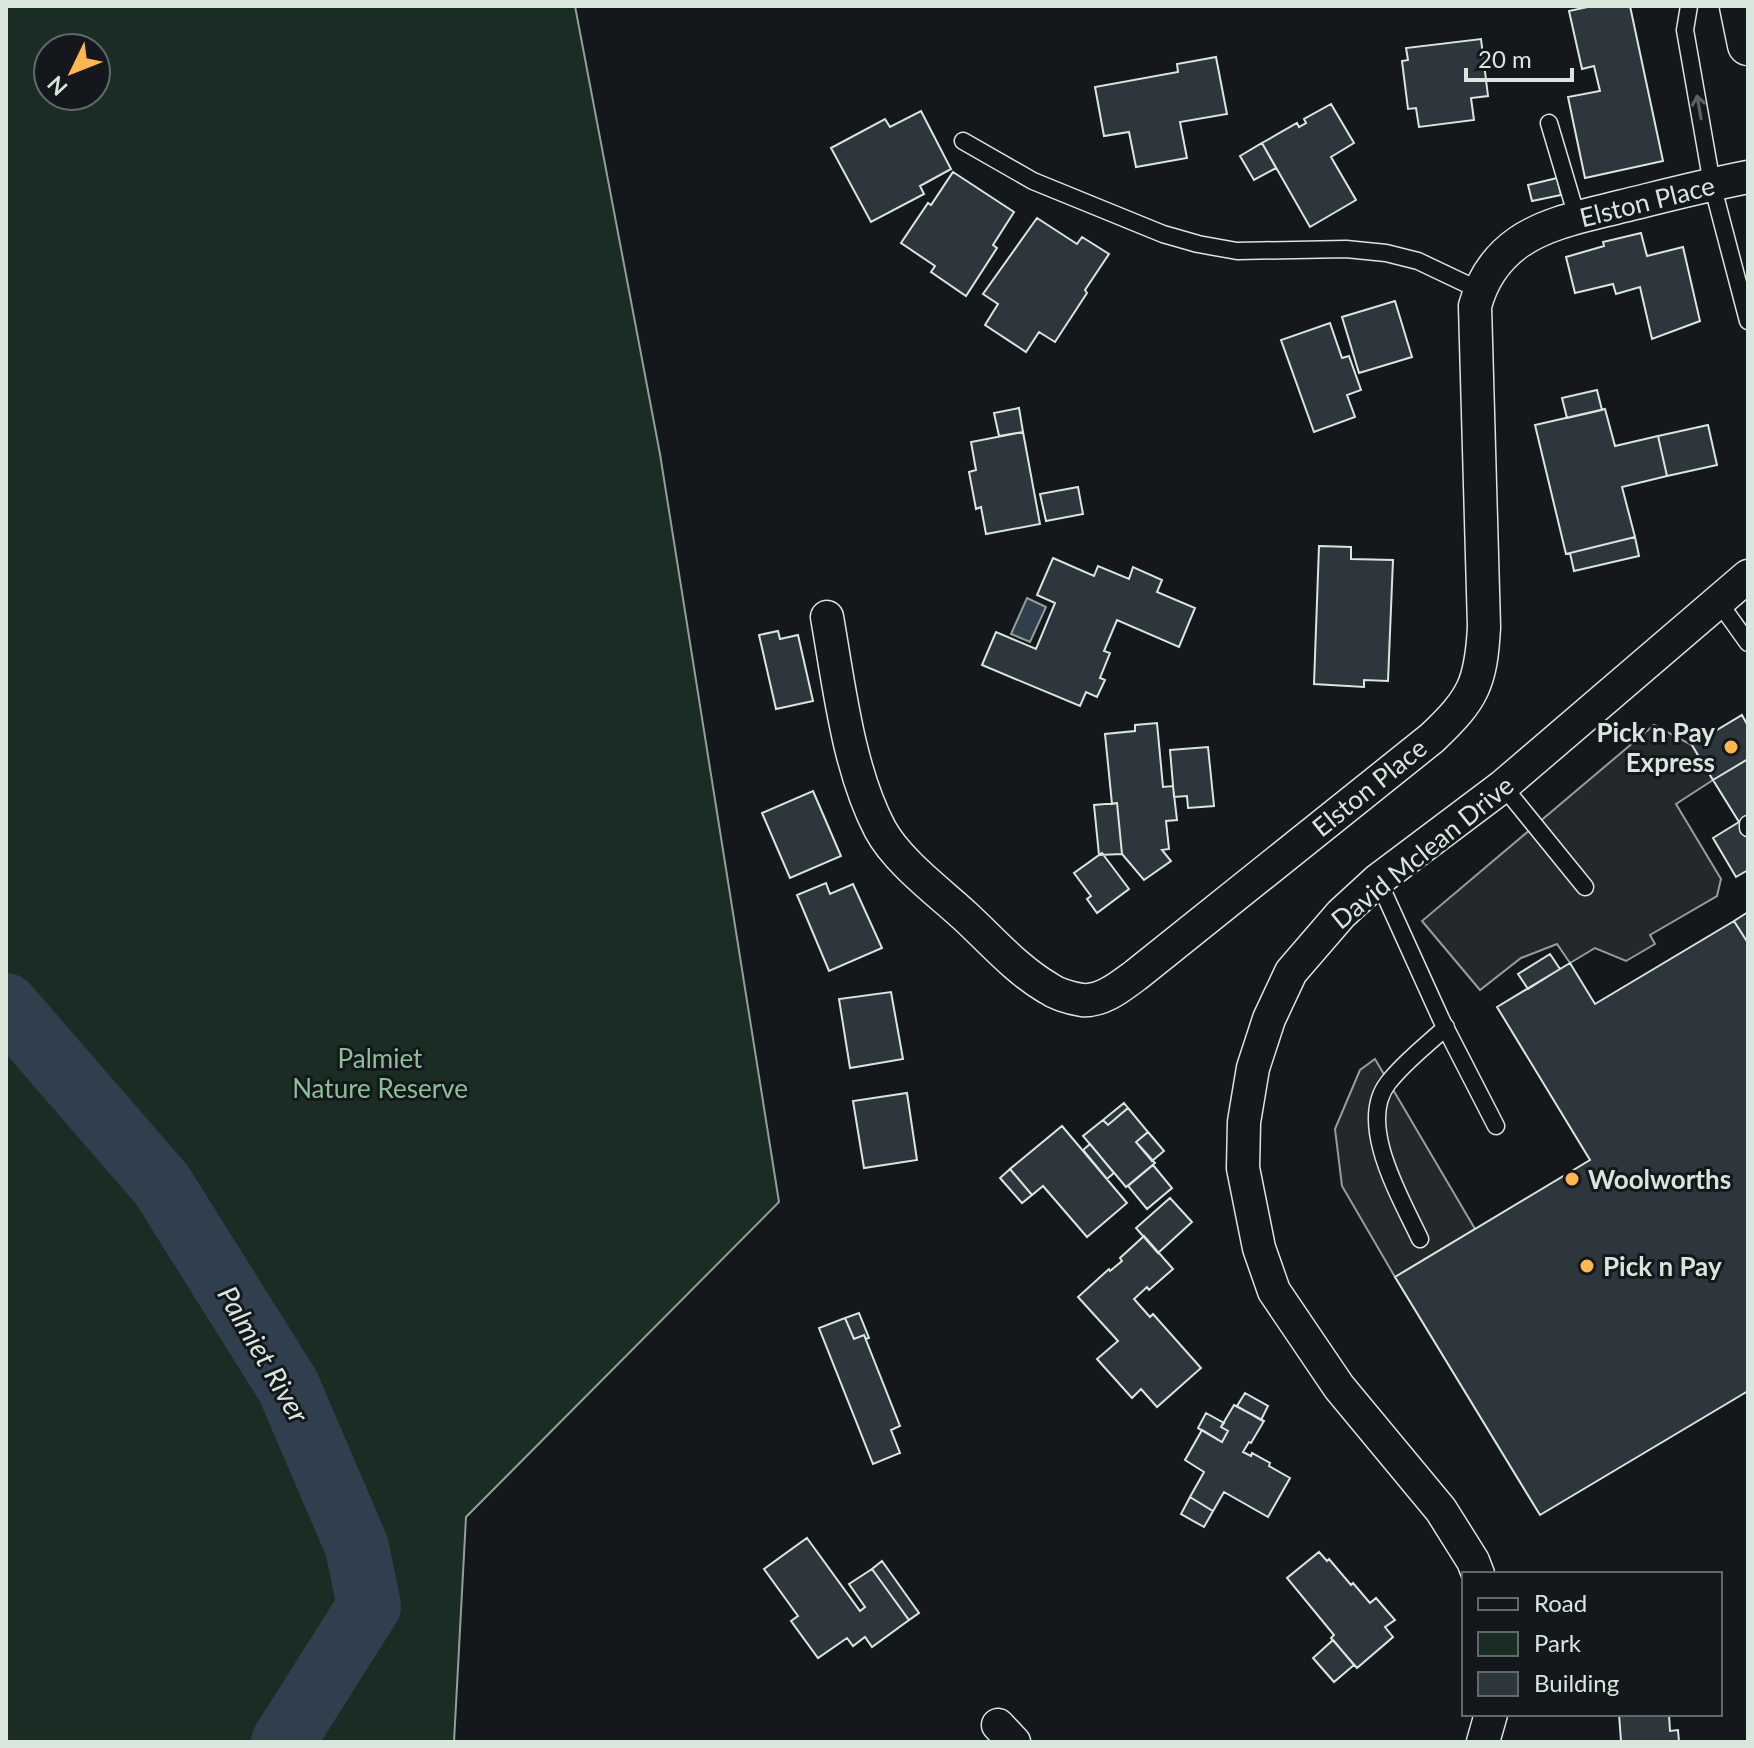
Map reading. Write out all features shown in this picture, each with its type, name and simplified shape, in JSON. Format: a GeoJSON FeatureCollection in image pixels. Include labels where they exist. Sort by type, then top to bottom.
{"type":"FeatureCollection","features":[{"type":"Feature","properties":{"kind":"street"},"geometry":{"type":"LineString","coordinates":[[1740,6],[1748,45]]}},
{"type":"Feature","properties":{"kind":"street","name":"Elston Place"},"geometry":{"type":"LineString","coordinates":[[827,617],[851,742],[869,805],[885,838],[1030,976],[1050,990],[1087,1000],[1115,990],[1432,738],[1465,706],[1473,693],[1482,657],[1484,627],[1475,306],[1489,271],[1501,256],[1520,241],[1577,217],[1748,177]]}},
{"type":"Feature","properties":{"kind":"street","name":"David Mclean Drive"},"geometry":{"type":"LineString","coordinates":[[1477,1572],[1441,1510],[1339,1387],[1274,1291],[1259,1248],[1243,1168],[1244,1122],[1253,1068],[1269,1019],[1291,972],[1341,914],[1378,880],[1503,786],[1748,576]]}},
{"type":"Feature","properties":{"kind":"street"},"geometry":{"type":"LineString","coordinates":[[1483,1742],[1490,1716]]}},
{"type":"Feature","properties":{"kind":"lane"},"geometry":{"type":"LineString","coordinates":[[1689,6],[1685,30],[1712,184],[1748,321]]}},
{"type":"Feature","properties":{"kind":"lane"},"geometry":{"type":"LineString","coordinates":[[1549,123],[1577,217]]}},
{"type":"Feature","properties":{"kind":"lane"},"geometry":{"type":"LineString","coordinates":[[963,141],[1033,181],[1163,234],[1237,251],[1346,249],[1386,253],[1418,261],[1479,290]]}},
{"type":"Feature","properties":{"kind":"lane"},"geometry":{"type":"LineString","coordinates":[[1718,601],[1748,643]]}},
{"type":"Feature","properties":{"kind":"lane"},"geometry":{"type":"LineString","coordinates":[[1503,786],[1585,887]]}},
{"type":"Feature","properties":{"kind":"lane"},"geometry":{"type":"LineString","coordinates":[[1378,880],[1496,1126]]}},
{"type":"Feature","properties":{"kind":"lane"},"geometry":{"type":"LineString","coordinates":[[1420,1239],[1381,1148],[1377,1111],[1388,1083],[1446,1027]]}},
{"type":"Feature","properties":{"kind":"green space","name":"Palmiet Nature Reserve"},"geometry":{"type":"Polygon","coordinates":[[[6,6],[575,6],[660,454],[779,1202],[466,1517],[454,1742],[6,1742],[6,6]]]}},
{"type":"Feature","properties":{"kind":"shaded area"},"geometry":{"type":"Polygon","coordinates":[[[1654,725],[1692,745],[1713,780],[1676,804],[1721,879],[1717,896],[1650,935],[1655,944],[1626,961],[1595,948],[1570,963],[1557,944],[1521,958],[1480,990],[1422,921],[1654,725]]]}},
{"type":"Feature","properties":{"kind":"shaded area"},"geometry":{"type":"Polygon","coordinates":[[[1375,1059],[1475,1229],[1395,1277],[1342,1186],[1335,1129],[1360,1070],[1375,1059]]]}},
{"type":"Feature","properties":{"kind":"water"},"geometry":{"type":"Polygon","coordinates":[[[1027,598],[1046,607],[1030,642],[1011,634],[1027,598]]]}},
{"type":"Feature","properties":{"kind":"building"},"geometry":{"type":"Polygon","coordinates":[[[1592,6],[1630,6],[1663,161],[1585,178],[1568,97],[1600,91],[1594,66],[1582,69],[1569,11],[1592,6]]]}},
{"type":"Feature","properties":{"kind":"building"},"geometry":{"type":"Polygon","coordinates":[[[1481,39],[1488,96],[1471,98],[1474,120],[1419,127],[1416,108],[1408,109],[1402,61],[1408,60],[1406,48],[1481,39]]]}},
{"type":"Feature","properties":{"kind":"building"},"geometry":{"type":"Polygon","coordinates":[[[1216,57],[1227,114],[1180,122],[1187,158],[1136,167],[1129,132],[1104,136],[1095,87],[1178,72],[1177,64],[1216,57]]]}},
{"type":"Feature","properties":{"kind":"building"},"geometry":{"type":"Polygon","coordinates":[[[1331,104],[1354,143],[1331,157],[1356,200],[1310,227],[1262,143],[1297,123],[1299,127],[1306,123],[1304,119],[1331,104]]]}},
{"type":"Feature","properties":{"kind":"building"},"geometry":{"type":"Polygon","coordinates":[[[921,111],[951,169],[920,186],[924,194],[871,222],[831,148],[885,119],[890,127],[921,111]]]}},
{"type":"Feature","properties":{"kind":"building"},"geometry":{"type":"Polygon","coordinates":[[[1262,143],[1276,168],[1254,180],[1240,156],[1262,143]]]}},
{"type":"Feature","properties":{"kind":"building"},"geometry":{"type":"Polygon","coordinates":[[[953,172],[1014,212],[993,245],[997,248],[966,296],[931,272],[935,266],[901,243],[953,172]]]}},
{"type":"Feature","properties":{"kind":"building"},"geometry":{"type":"Polygon","coordinates":[[[1557,178],[1561,195],[1532,201],[1528,185],[1557,178]]]}},
{"type":"Feature","properties":{"kind":"building"},"geometry":{"type":"Polygon","coordinates":[[[1037,218],[1077,244],[1082,237],[1109,254],[1055,342],[1039,332],[1026,352],[985,325],[998,304],[983,294],[1037,218]]]}},
{"type":"Feature","properties":{"kind":"building"},"geometry":{"type":"Polygon","coordinates":[[[1641,233],[1647,256],[1683,247],[1700,321],[1652,339],[1640,287],[1616,294],[1613,284],[1575,293],[1566,257],[1604,246],[1603,242],[1641,233]]]}},
{"type":"Feature","properties":{"kind":"building"},"geometry":{"type":"Polygon","coordinates":[[[1395,301],[1412,357],[1359,373],[1342,317],[1395,301]]]}},
{"type":"Feature","properties":{"kind":"building"},"geometry":{"type":"Polygon","coordinates":[[[1330,323],[1342,358],[1349,356],[1361,390],[1347,395],[1355,417],[1314,432],[1281,340],[1330,323]]]}},
{"type":"Feature","properties":{"kind":"building"},"geometry":{"type":"Polygon","coordinates":[[[1597,390],[1602,410],[1567,418],[1562,398],[1597,390]]]}},
{"type":"Feature","properties":{"kind":"building"},"geometry":{"type":"Polygon","coordinates":[[[1019,408],[1023,432],[999,436],[994,413],[1019,408]]]}},
{"type":"Feature","properties":{"kind":"building"},"geometry":{"type":"Polygon","coordinates":[[[1605,409],[1615,446],[1658,436],[1667,476],[1622,487],[1635,537],[1566,554],[1535,425],[1605,409]]]}},
{"type":"Feature","properties":{"kind":"building"},"geometry":{"type":"Polygon","coordinates":[[[1708,425],[1717,465],[1667,476],[1658,436],[1708,425]]]}},
{"type":"Feature","properties":{"kind":"building"},"geometry":{"type":"Polygon","coordinates":[[[1023,432],[1040,524],[986,534],[981,507],[976,509],[969,472],[976,470],[971,442],[1023,432]]]}},
{"type":"Feature","properties":{"kind":"building"},"geometry":{"type":"Polygon","coordinates":[[[1078,487],[1083,514],[1046,521],[1040,494],[1078,487]]]}},
{"type":"Feature","properties":{"kind":"building"},"geometry":{"type":"Polygon","coordinates":[[[1635,537],[1639,556],[1574,571],[1570,553],[1635,537]]]}},
{"type":"Feature","properties":{"kind":"building"},"geometry":{"type":"Polygon","coordinates":[[[1319,546],[1351,547],[1351,559],[1393,560],[1388,681],[1364,680],[1364,687],[1314,684],[1319,546]]]}},
{"type":"Feature","properties":{"kind":"building"},"geometry":{"type":"Polygon","coordinates":[[[1053,558],[1094,576],[1098,566],[1129,579],[1133,567],[1162,580],[1157,592],[1195,608],[1179,647],[1117,620],[1104,651],[1110,653],[1100,678],[1105,680],[1097,697],[1086,692],[1080,706],[982,665],[996,632],[1036,649],[1055,603],[1037,595],[1053,558]]]}},
{"type":"Feature","properties":{"kind":"building"},"geometry":{"type":"Polygon","coordinates":[[[778,631],[780,639],[798,635],[813,701],[776,709],[759,635],[778,631]]]}},
{"type":"Feature","properties":{"kind":"building"},"geometry":{"type":"Polygon","coordinates":[[[1742,715],[1748,726],[1748,759],[1713,780],[1692,745],[1742,715]]]}},
{"type":"Feature","properties":{"kind":"building"},"geometry":{"type":"Polygon","coordinates":[[[1157,723],[1163,787],[1173,786],[1177,820],[1166,821],[1169,849],[1162,850],[1171,861],[1144,880],[1122,854],[1117,803],[1112,804],[1105,734],[1135,731],[1135,725],[1157,723]]]}},
{"type":"Feature","properties":{"kind":"building"},"geometry":{"type":"Polygon","coordinates":[[[1208,747],[1214,806],[1188,808],[1187,796],[1174,797],[1170,750],[1208,747]]]}},
{"type":"Feature","properties":{"kind":"building"},"geometry":{"type":"Polygon","coordinates":[[[1748,759],[1748,870],[1736,877],[1713,838],[1739,822],[1713,780],[1748,759]]]}},
{"type":"Feature","properties":{"kind":"building"},"geometry":{"type":"Polygon","coordinates":[[[813,791],[841,856],[790,878],[762,813],[813,791]]]}},
{"type":"Feature","properties":{"kind":"building"},"geometry":{"type":"Polygon","coordinates":[[[1117,803],[1122,854],[1099,855],[1094,805],[1117,803]]]}},
{"type":"Feature","properties":{"kind":"building"},"geometry":{"type":"Polygon","coordinates":[[[1102,853],[1129,889],[1097,913],[1087,899],[1091,896],[1074,873],[1102,853]]]}},
{"type":"Feature","properties":{"kind":"building"},"geometry":{"type":"Polygon","coordinates":[[[826,883],[830,894],[853,884],[882,948],[829,971],[797,895],[826,883]]]}},
{"type":"Feature","properties":{"kind":"building"},"geometry":{"type":"Polygon","coordinates":[[[1748,912],[1748,943],[1734,921],[1748,912]]]}},
{"type":"Feature","properties":{"kind":"building"},"geometry":{"type":"Polygon","coordinates":[[[1734,921],[1748,943],[1748,1391],[1540,1515],[1395,1277],[1590,1160],[1497,1007],[1570,963],[1595,1004],[1734,921]]]}},
{"type":"Feature","properties":{"kind":"building"},"geometry":{"type":"Polygon","coordinates":[[[1550,954],[1560,969],[1528,989],[1518,974],[1550,954]]]}},
{"type":"Feature","properties":{"kind":"building"},"geometry":{"type":"Polygon","coordinates":[[[891,992],[903,1059],[850,1068],[839,999],[891,992]]]}},
{"type":"Feature","properties":{"kind":"building"},"geometry":{"type":"Polygon","coordinates":[[[907,1093],[917,1160],[864,1168],[853,1101],[907,1093]]]}},
{"type":"Feature","properties":{"kind":"building"},"geometry":{"type":"Polygon","coordinates":[[[1124,1103],[1128,1108],[1108,1125],[1103,1120],[1124,1103]]]}},
{"type":"Feature","properties":{"kind":"building"},"geometry":{"type":"Polygon","coordinates":[[[1128,1108],[1148,1132],[1136,1142],[1155,1163],[1126,1187],[1083,1136],[1103,1120],[1108,1125],[1128,1108]]]}},
{"type":"Feature","properties":{"kind":"building"},"geometry":{"type":"Polygon","coordinates":[[[1062,1126],[1127,1203],[1087,1237],[1043,1186],[1032,1195],[1010,1169],[1062,1126]]]}},
{"type":"Feature","properties":{"kind":"building"},"geometry":{"type":"Polygon","coordinates":[[[1148,1132],[1164,1151],[1152,1161],[1136,1142],[1148,1132]]]}},
{"type":"Feature","properties":{"kind":"building"},"geometry":{"type":"Polygon","coordinates":[[[1090,1144],[1114,1173],[1107,1179],[1083,1150],[1090,1144]]]}},
{"type":"Feature","properties":{"kind":"building"},"geometry":{"type":"Polygon","coordinates":[[[1153,1165],[1172,1188],[1147,1209],[1128,1186],[1153,1165]]]}},
{"type":"Feature","properties":{"kind":"building"},"geometry":{"type":"Polygon","coordinates":[[[1010,1169],[1032,1195],[1022,1203],[1000,1178],[1010,1169]]]}},
{"type":"Feature","properties":{"kind":"building"},"geometry":{"type":"Polygon","coordinates":[[[1170,1198],[1192,1222],[1158,1253],[1136,1228],[1170,1198]]]}},
{"type":"Feature","properties":{"kind":"building"},"geometry":{"type":"Polygon","coordinates":[[[1144,1236],[1173,1269],[1134,1299],[1150,1317],[1153,1314],[1201,1368],[1157,1407],[1141,1389],[1132,1398],[1097,1359],[1118,1341],[1078,1297],[1122,1261],[1120,1258],[1144,1236]]]}},
{"type":"Feature","properties":{"kind":"building"},"geometry":{"type":"Polygon","coordinates":[[[859,1313],[869,1338],[866,1339],[864,1335],[854,1339],[845,1318],[859,1313]]]}},
{"type":"Feature","properties":{"kind":"building"},"geometry":{"type":"Polygon","coordinates":[[[845,1318],[854,1339],[864,1335],[900,1426],[891,1430],[900,1453],[873,1464],[819,1328],[845,1318]]]}},
{"type":"Feature","properties":{"kind":"building"},"geometry":{"type":"Polygon","coordinates":[[[1245,1393],[1268,1406],[1261,1420],[1237,1406],[1245,1393]]]}},
{"type":"Feature","properties":{"kind":"building"},"geometry":{"type":"Polygon","coordinates":[[[1234,1405],[1264,1421],[1243,1452],[1251,1456],[1252,1453],[1290,1478],[1268,1517],[1224,1492],[1213,1511],[1190,1497],[1204,1472],[1185,1460],[1202,1430],[1222,1442],[1228,1431],[1221,1427],[1234,1405]]]}},
{"type":"Feature","properties":{"kind":"building"},"geometry":{"type":"Polygon","coordinates":[[[1206,1413],[1224,1423],[1221,1427],[1228,1431],[1222,1442],[1198,1428],[1206,1413]]]}},
{"type":"Feature","properties":{"kind":"building"},"geometry":{"type":"Polygon","coordinates":[[[1190,1497],[1213,1511],[1204,1527],[1181,1514],[1190,1497]]]}},
{"type":"Feature","properties":{"kind":"building"},"geometry":{"type":"Polygon","coordinates":[[[807,1538],[860,1611],[865,1607],[849,1584],[872,1569],[909,1620],[872,1647],[865,1637],[853,1646],[847,1638],[818,1658],[791,1621],[798,1616],[764,1569],[807,1538]]]}},
{"type":"Feature","properties":{"kind":"building"},"geometry":{"type":"Polygon","coordinates":[[[1319,1552],[1370,1603],[1376,1598],[1395,1620],[1385,1627],[1393,1637],[1357,1668],[1287,1578],[1319,1552]]]}},
{"type":"Feature","properties":{"kind":"building"},"geometry":{"type":"Polygon","coordinates":[[[882,1561],[919,1613],[909,1620],[872,1569],[882,1561]]]}},
{"type":"Feature","properties":{"kind":"building"},"geometry":{"type":"Polygon","coordinates":[[[1333,1640],[1354,1665],[1334,1682],[1313,1658],[1333,1640]]]}},
{"type":"Feature","properties":{"kind":"building"},"geometry":{"type":"Polygon","coordinates":[[[1619,1716],[1669,1716],[1670,1731],[1678,1730],[1679,1742],[1621,1741],[1619,1716]]]}},
{"type":"Feature","properties":{"kind":"waterway","name":"Palmiet River"},"geometry":{"type":"LineString","coordinates":[[6,1005],[162,1185],[288,1386],[357,1547],[369,1606],[283,1742]]}},
{"type":"Feature","properties":{"kind":"place","name":"Pick n Pay Express"},"geometry":{"type":"Point","coordinates":[1731,747]}},
{"type":"Feature","properties":{"kind":"place","name":"Woolworths"},"geometry":{"type":"Point","coordinates":[1572,1179]}},
{"type":"Feature","properties":{"kind":"place","name":"Pick n Pay"},"geometry":{"type":"Point","coordinates":[1587,1266]}}]}
